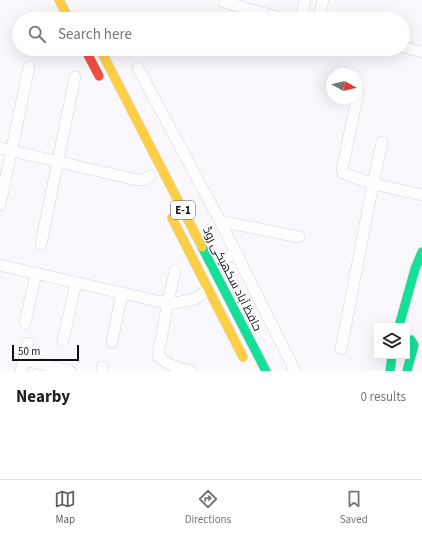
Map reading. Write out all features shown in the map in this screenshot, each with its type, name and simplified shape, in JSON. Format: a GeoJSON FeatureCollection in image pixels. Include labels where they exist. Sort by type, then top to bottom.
{"type":"FeatureCollection","features":[{"type":"Feature","properties":{"kind":"highway"},"geometry":{"type":"LineString","coordinates":[[59,0],[65,12]]}},
{"type":"Feature","properties":{"kind":"highway"},"geometry":{"type":"LineString","coordinates":[[89,56],[103,84]]}},
{"type":"Feature","properties":{"kind":"highway","name":"حافظ آباد سکھیکی روڈ"},"geometry":{"type":"LineString","coordinates":[[104,56],[217,263],[266,371]]}},
{"type":"Feature","properties":{"kind":"highway","name":"E-1"},"geometry":{"type":"LineString","coordinates":[[168,212],[247,364]]}},
{"type":"Feature","properties":{"kind":"highway"},"geometry":{"type":"LineString","coordinates":[[401,323],[422,252]]}},
{"type":"Feature","properties":{"kind":"highway"},"geometry":{"type":"LineString","coordinates":[[407,371],[414,345],[410,340]]}},
{"type":"Feature","properties":{"kind":"highway"},"geometry":{"type":"LineString","coordinates":[[390,371],[392,359]]}},
{"type":"Feature","properties":{"kind":"highway"},"geometry":{"type":"LineString","coordinates":[[399,371],[402,359]]}},
{"type":"Feature","properties":{"kind":"street"},"geometry":{"type":"LineString","coordinates":[[224,0],[224,2],[259,12]]}},
{"type":"Feature","properties":{"kind":"street"},"geometry":{"type":"LineString","coordinates":[[302,12],[305,0]]}},
{"type":"Feature","properties":{"kind":"street"},"geometry":{"type":"LineString","coordinates":[[320,12],[323,0]]}},
{"type":"Feature","properties":{"kind":"street"},"geometry":{"type":"LineString","coordinates":[[410,49],[422,52]]}},
{"type":"Feature","properties":{"kind":"street"},"geometry":{"type":"LineString","coordinates":[[0,205],[29,67]]}},
{"type":"Feature","properties":{"kind":"street"},"geometry":{"type":"LineString","coordinates":[[138,68],[220,221],[296,371]]}},
{"type":"Feature","properties":{"kind":"street"},"geometry":{"type":"LineString","coordinates":[[41,244],[75,77]]}},
{"type":"Feature","properties":{"kind":"street"},"geometry":{"type":"LineString","coordinates":[[356,104],[342,170],[343,173],[373,184],[422,194]]}},
{"type":"Feature","properties":{"kind":"street"},"geometry":{"type":"LineString","coordinates":[[341,349],[382,142]]}},
{"type":"Feature","properties":{"kind":"street"},"geometry":{"type":"LineString","coordinates":[[0,148],[137,180],[143,180],[150,176]]}},
{"type":"Feature","properties":{"kind":"street"},"geometry":{"type":"LineString","coordinates":[[220,221],[299,237]]}},
{"type":"Feature","properties":{"kind":"street"},"geometry":{"type":"LineString","coordinates":[[217,263],[235,253]]}},
{"type":"Feature","properties":{"kind":"street"},"geometry":{"type":"LineString","coordinates":[[0,265],[156,301],[175,303],[196,299],[208,290]]}},
{"type":"Feature","properties":{"kind":"street"},"geometry":{"type":"LineString","coordinates":[[175,271],[158,356],[165,362],[178,369],[191,371]]}},
{"type":"Feature","properties":{"kind":"street"},"geometry":{"type":"LineString","coordinates":[[25,323],[36,274]]}},
{"type":"Feature","properties":{"kind":"street"},"geometry":{"type":"LineString","coordinates":[[63,340],[76,283]]}},
{"type":"Feature","properties":{"kind":"street"},"geometry":{"type":"LineString","coordinates":[[112,342],[122,293]]}},
{"type":"Feature","properties":{"kind":"street"},"geometry":{"type":"LineString","coordinates":[[20,371],[28,343]]}},
{"type":"Feature","properties":{"kind":"street"},"geometry":{"type":"LineString","coordinates":[[24,360],[70,371]]}},
{"type":"Feature","properties":{"kind":"traffic: fast"},"geometry":{"type":"LineString","coordinates":[[202,247],[266,371]]}},
{"type":"Feature","properties":{"kind":"traffic: fast"},"geometry":{"type":"LineString","coordinates":[[400,323],[415,269],[422,252]]}},
{"type":"Feature","properties":{"kind":"traffic: fast"},"geometry":{"type":"LineString","coordinates":[[407,371],[414,345],[410,340]]}},
{"type":"Feature","properties":{"kind":"traffic: fast"},"geometry":{"type":"LineString","coordinates":[[390,371],[392,359]]}},
{"type":"Feature","properties":{"kind":"traffic: slow"},"geometry":{"type":"LineString","coordinates":[[59,0],[65,12]]}},
{"type":"Feature","properties":{"kind":"traffic: slow"},"geometry":{"type":"LineString","coordinates":[[104,56],[202,247]]}},
{"type":"Feature","properties":{"kind":"traffic: slow"},"geometry":{"type":"LineString","coordinates":[[172,218],[243,357]]}},
{"type":"Feature","properties":{"kind":"traffic: jam"},"geometry":{"type":"LineString","coordinates":[[89,56],[99,76]]}}]}
